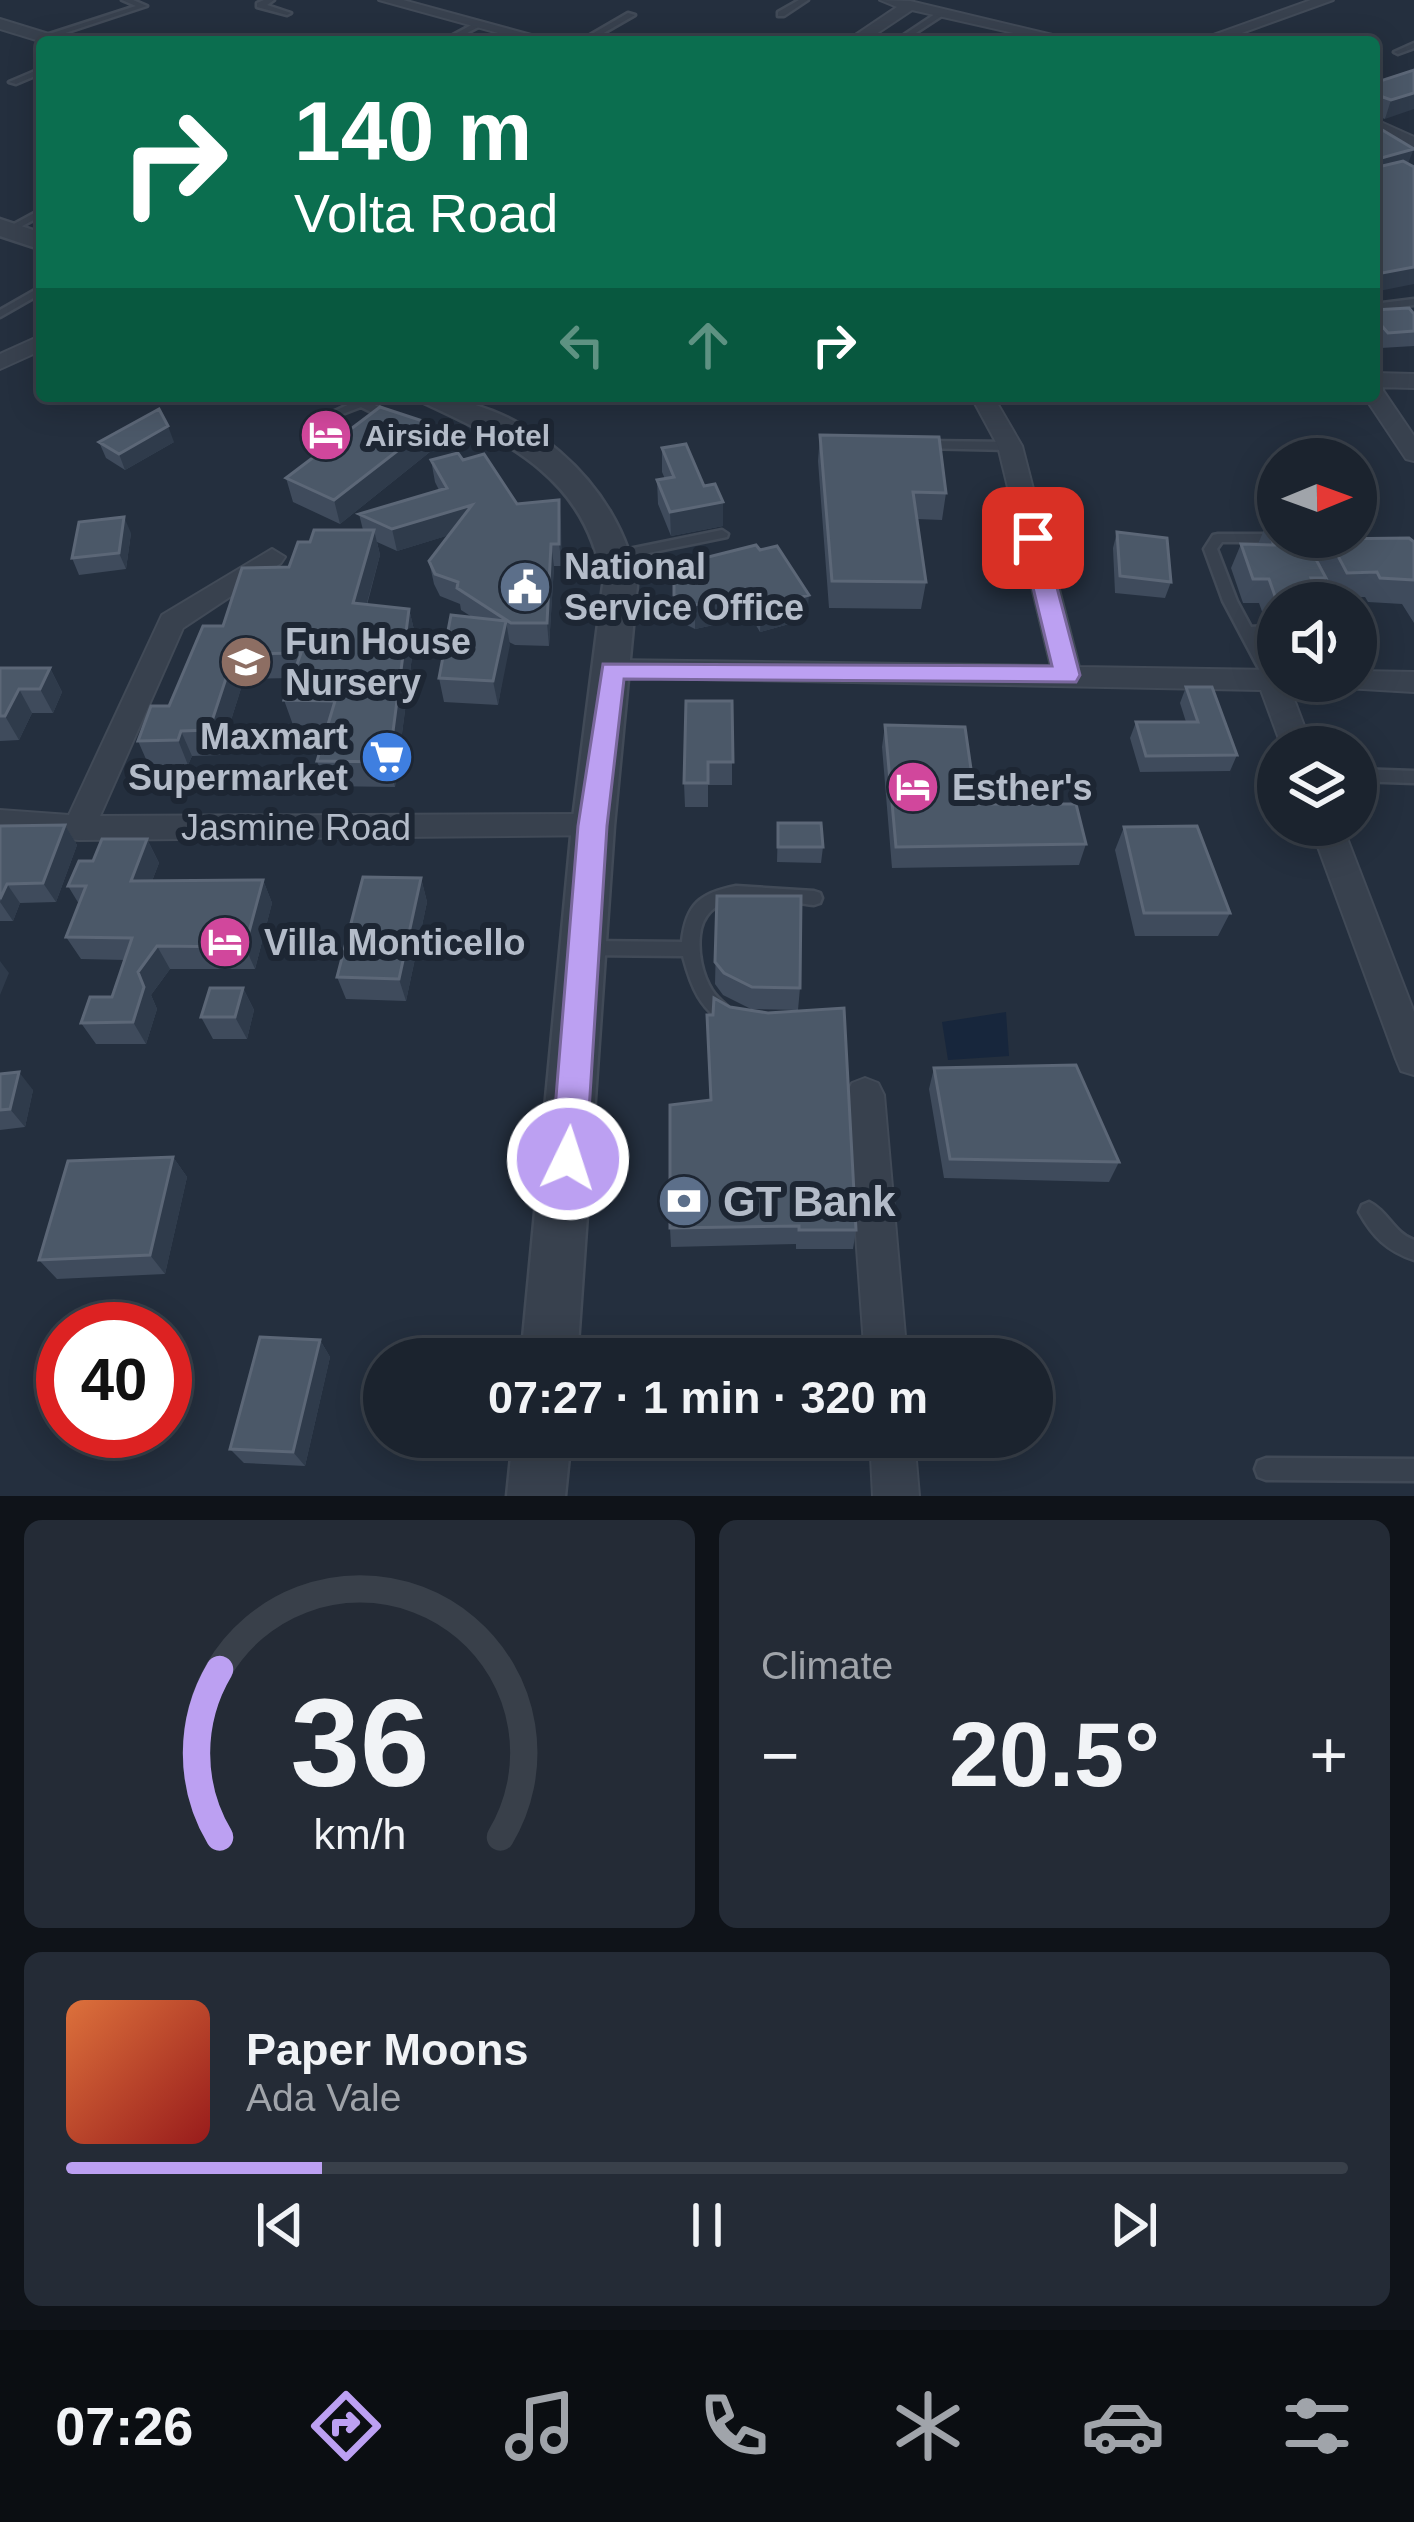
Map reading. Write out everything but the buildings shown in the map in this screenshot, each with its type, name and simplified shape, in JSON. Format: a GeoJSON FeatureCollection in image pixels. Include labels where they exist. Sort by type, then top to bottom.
{"type":"FeatureCollection","features":[{"type":"Feature","properties":{"kind":"street"},"geometry":{"type":"LineString","coordinates":[[386,0],[526,36]]}},
{"type":"Feature","properties":{"kind":"street"},"geometry":{"type":"LineString","coordinates":[[887,0],[1048,36]]}},
{"type":"Feature","properties":{"kind":"street"},"geometry":{"type":"LineString","coordinates":[[1219,36],[1322,0]]}},
{"type":"Feature","properties":{"kind":"street"},"geometry":{"type":"LineString","coordinates":[[862,36],[910,5]]}},
{"type":"Feature","properties":{"kind":"street"},"geometry":{"type":"LineString","coordinates":[[0,24],[41,36]]}},
{"type":"Feature","properties":{"kind":"street"},"geometry":{"type":"LineString","coordinates":[[1380,126],[1410,138]]}},
{"type":"Feature","properties":{"kind":"street"},"geometry":{"type":"LineString","coordinates":[[4,228],[36,233]]}},
{"type":"Feature","properties":{"kind":"street"},"geometry":{"type":"LineString","coordinates":[[0,362],[36,345]]}},
{"type":"Feature","properties":{"kind":"street"},"geometry":{"type":"LineString","coordinates":[[1380,380],[1414,381]]}},
{"type":"Feature","properties":{"kind":"street"},"geometry":{"type":"LineString","coordinates":[[445,402],[515,433],[562,472],[619,555],[551,1338]]}},
{"type":"Feature","properties":{"kind":"street"},"geometry":{"type":"LineString","coordinates":[[985,402],[1010,446],[1067,675]]}},
{"type":"Feature","properties":{"kind":"street"},"geometry":{"type":"LineString","coordinates":[[1379,402],[1414,454]]}},
{"type":"Feature","properties":{"kind":"street"},"geometry":{"type":"LineString","coordinates":[[79,828],[172,622],[272,557]]}},
{"type":"Feature","properties":{"kind":"street"},"geometry":{"type":"LineString","coordinates":[[612,670],[1257,680]]}},
{"type":"Feature","properties":{"kind":"street"},"geometry":{"type":"LineString","coordinates":[[1377,681],[1414,682]]}},
{"type":"Feature","properties":{"kind":"street","name":"Jasmine Road"},"geometry":{"type":"LineString","coordinates":[[0,822],[79,828],[593,826]]}},
{"type":"Feature","properties":{"kind":"street"},"geometry":{"type":"LineString","coordinates":[[1334,846],[1414,1059]]}},
{"type":"Feature","properties":{"kind":"street"},"geometry":{"type":"LineString","coordinates":[[866,1095],[884,1338]]}},
{"type":"Feature","properties":{"kind":"street"},"geometry":{"type":"LineString","coordinates":[[536,1496],[540,1458]]}},
{"type":"Feature","properties":{"kind":"street"},"geometry":{"type":"LineString","coordinates":[[893,1458],[896,1496]]}},
{"type":"Feature","properties":{"kind":"lane"},"geometry":{"type":"LineString","coordinates":[[59,36],[143,6],[126,0]]}},
{"type":"Feature","properties":{"kind":"lane"},"geometry":{"type":"LineString","coordinates":[[269,0],[260,5],[287,13]]}},
{"type":"Feature","properties":{"kind":"lane"},"geometry":{"type":"LineString","coordinates":[[781,14],[804,0]]}},
{"type":"Feature","properties":{"kind":"lane"},"geometry":{"type":"LineString","coordinates":[[906,36],[944,12]]}},
{"type":"Feature","properties":{"kind":"lane"},"geometry":{"type":"LineString","coordinates":[[593,36],[631,15]]}},
{"type":"Feature","properties":{"kind":"lane"},"geometry":{"type":"LineString","coordinates":[[456,36],[480,24]]}},
{"type":"Feature","properties":{"kind":"lane"},"geometry":{"type":"LineString","coordinates":[[1398,52],[1414,45]]}},
{"type":"Feature","properties":{"kind":"lane"},"geometry":{"type":"LineString","coordinates":[[13,82],[36,72]]}},
{"type":"Feature","properties":{"kind":"lane"},"geometry":{"type":"LineString","coordinates":[[0,314],[36,293]]}},
{"type":"Feature","properties":{"kind":"lane"},"geometry":{"type":"LineString","coordinates":[[1380,306],[1414,302]]}},
{"type":"Feature","properties":{"kind":"lane"},"geometry":{"type":"LineString","coordinates":[[332,416],[362,403],[398,422]]}},
{"type":"Feature","properties":{"kind":"lane"},"geometry":{"type":"LineString","coordinates":[[916,445],[1010,446]]}},
{"type":"Feature","properties":{"kind":"lane"},"geometry":{"type":"LineString","coordinates":[[619,555],[722,535]]}},
{"type":"Feature","properties":{"kind":"lane"},"geometry":{"type":"LineString","coordinates":[[1257,541],[1211,542],[1230,601],[1257,648]]}},
{"type":"Feature","properties":{"kind":"lane"},"geometry":{"type":"LineString","coordinates":[[1310,565],[1318,582]]}},
{"type":"Feature","properties":{"kind":"lane"},"geometry":{"type":"LineString","coordinates":[[1248,632],[1257,631]]}},
{"type":"Feature","properties":{"kind":"lane"},"geometry":{"type":"LineString","coordinates":[[1377,776],[1414,777]]}},
{"type":"Feature","properties":{"kind":"lane"},"geometry":{"type":"LineString","coordinates":[[753,1019],[732,1018],[715,1010],[700,988],[690,949],[695,914],[709,900],[733,894],[814,898]]}},
{"type":"Feature","properties":{"kind":"lane"},"geometry":{"type":"LineString","coordinates":[[584,947],[690,949]]}},
{"type":"Feature","properties":{"kind":"lane"},"geometry":{"type":"LineString","coordinates":[[1369,1212],[1396,1244],[1414,1250]]}},
{"type":"Feature","properties":{"kind":"lane"},"geometry":{"type":"LineString","coordinates":[[1266,1469],[1414,1470]]}},
{"type":"Feature","properties":{"kind":"water"},"geometry":{"type":"Polygon","coordinates":[[[1006,1012],[1009,1056],[948,1060],[942,1022],[1006,1012]]]}},
{"type":"Feature","properties":{"kind":"place","name":"Airside Hotel"},"geometry":{"type":"Point","coordinates":[326,435]}},
{"type":"Feature","properties":{"kind":"place","name":"National Service Office"},"geometry":{"type":"Point","coordinates":[525,587]}},
{"type":"Feature","properties":{"kind":"place","name":"Fun House Nursery"},"geometry":{"type":"Point","coordinates":[246,662]}},
{"type":"Feature","properties":{"kind":"place","name":"Maxmart Supermarket"},"geometry":{"type":"Point","coordinates":[387,757]}},
{"type":"Feature","properties":{"kind":"place","name":"Esther's"},"geometry":{"type":"Point","coordinates":[913,787]}},
{"type":"Feature","properties":{"kind":"place","name":"Villa Monticello"},"geometry":{"type":"Point","coordinates":[225,942]}},
{"type":"Feature","properties":{"kind":"place","name":"GT Bank"},"geometry":{"type":"Point","coordinates":[684,1201]}},
{"type":"Feature","properties":{"kind":"route"},"geometry":{"type":"LineString","coordinates":[[568,1159],[593,826],[612,670],[1067,675],[1033,538]]}}]}
